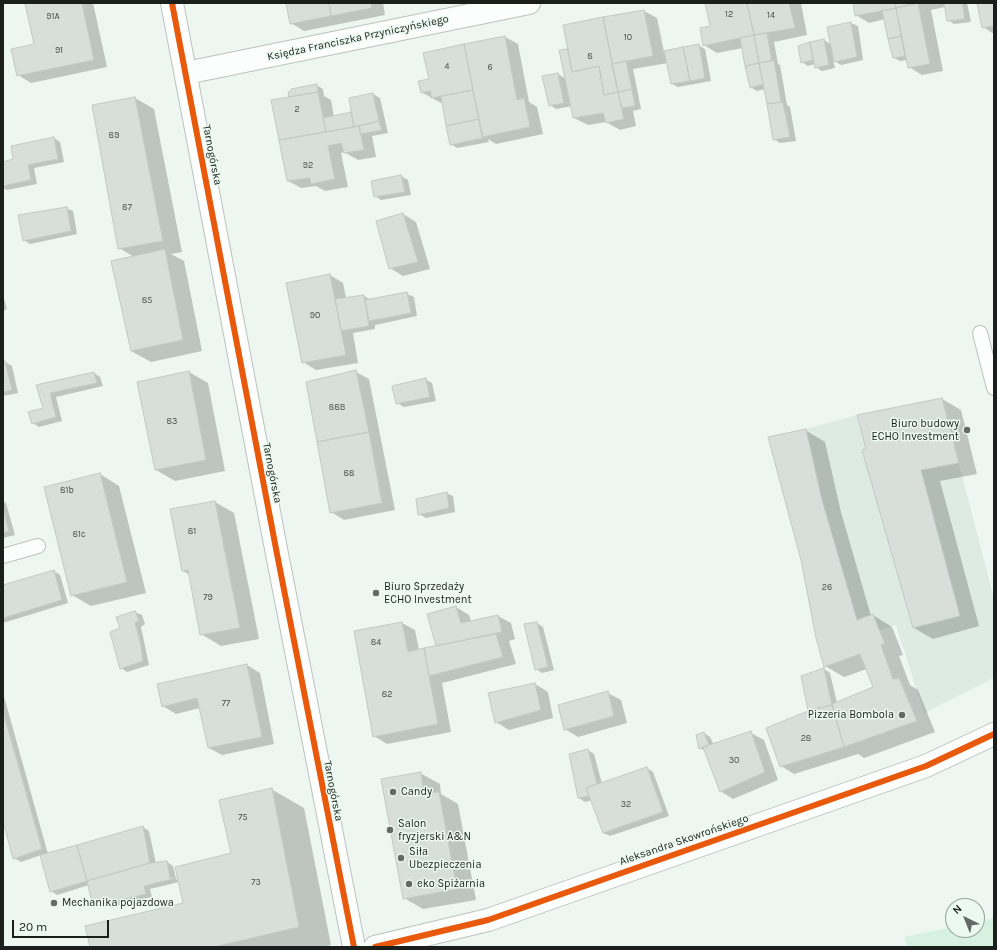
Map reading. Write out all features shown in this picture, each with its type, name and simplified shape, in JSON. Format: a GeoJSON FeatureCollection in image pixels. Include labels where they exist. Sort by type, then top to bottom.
{"type":"FeatureCollection","features":[{"type":"Feature","properties":{"kind":"street","name":"Tarnogórska"},"geometry":{"type":"LineString","coordinates":[[172,3],[277,554],[354,947]]}},
{"type":"Feature","properties":{"kind":"street","name":"Księdza Franciszka Przyniczyńskiego"},"geometry":{"type":"LineString","coordinates":[[186,73],[529,3]]}},
{"type":"Feature","properties":{"kind":"street","name":"Aleksandra Skowrońskiego"},"geometry":{"type":"LineString","coordinates":[[374,947],[488,920],[926,766],[994,734]]}},
{"type":"Feature","properties":{"kind":"lane"},"geometry":{"type":"LineString","coordinates":[[980,333],[994,388]]}},
{"type":"Feature","properties":{"kind":"lane"},"geometry":{"type":"LineString","coordinates":[[3,556],[38,546]]}},
{"type":"Feature","properties":{"kind":"shaded area"},"geometry":{"type":"Polygon","coordinates":[[[942,398],[994,599],[994,678],[924,713],[896,625],[825,648],[768,437],[806,429],[857,415],[942,398]]]}},
{"type":"Feature","properties":{"kind":"green space"},"geometry":{"type":"Polygon","coordinates":[[[994,918],[994,947],[908,947],[904,937],[945,929],[945,938],[985,938],[985,920],[994,918]]]}},
{"type":"Feature","properties":{"kind":"building"},"geometry":{"type":"Polygon","coordinates":[[[82,3],[94,60],[17,76],[11,49],[34,44],[25,4],[82,3]]]}},
{"type":"Feature","properties":{"kind":"building"},"geometry":{"type":"Polygon","coordinates":[[[286,3],[329,3],[331,16],[290,24],[286,3]]]}},
{"type":"Feature","properties":{"kind":"building"},"geometry":{"type":"Polygon","coordinates":[[[329,3],[371,3],[372,8],[331,16],[329,3]]]}},
{"type":"Feature","properties":{"kind":"building"},"geometry":{"type":"Polygon","coordinates":[[[705,3],[747,3],[754,35],[703,46],[700,28],[710,26],[705,3]]]}},
{"type":"Feature","properties":{"kind":"building"},"geometry":{"type":"Polygon","coordinates":[[[747,3],[789,3],[795,28],[754,35],[747,3]]]}},
{"type":"Feature","properties":{"kind":"building"},"geometry":{"type":"Polygon","coordinates":[[[853,3],[895,3],[896,8],[855,16],[853,3]]]}},
{"type":"Feature","properties":{"kind":"building"},"geometry":{"type":"Polygon","coordinates":[[[895,3],[918,3],[896,8],[895,3]]]}},
{"type":"Feature","properties":{"kind":"building"},"geometry":{"type":"Polygon","coordinates":[[[918,3],[930,64],[908,68],[896,8],[918,3]]]}},
{"type":"Feature","properties":{"kind":"building"},"geometry":{"type":"Polygon","coordinates":[[[944,3],[962,3],[965,19],[947,21],[944,3]]]}},
{"type":"Feature","properties":{"kind":"building"},"geometry":{"type":"Polygon","coordinates":[[[977,3],[994,3],[994,26],[982,28],[977,3]]]}},
{"type":"Feature","properties":{"kind":"building"},"geometry":{"type":"Polygon","coordinates":[[[896,8],[901,36],[888,39],[882,11],[896,8]]]}},
{"type":"Feature","properties":{"kind":"building"},"geometry":{"type":"Polygon","coordinates":[[[644,10],[653,56],[612,64],[603,17],[644,10]]]}},
{"type":"Feature","properties":{"kind":"building"},"geometry":{"type":"Polygon","coordinates":[[[603,17],[618,92],[604,95],[599,66],[572,72],[563,25],[603,17]]]}},
{"type":"Feature","properties":{"kind":"building"},"geometry":{"type":"Polygon","coordinates":[[[851,22],[857,57],[834,62],[827,27],[851,22]]]}},
{"type":"Feature","properties":{"kind":"building"},"geometry":{"type":"Polygon","coordinates":[[[767,33],[772,61],[759,63],[754,35],[767,33]]]}},
{"type":"Feature","properties":{"kind":"building"},"geometry":{"type":"Polygon","coordinates":[[[754,35],[759,63],[745,66],[740,38],[754,35]]]}},
{"type":"Feature","properties":{"kind":"building"},"geometry":{"type":"Polygon","coordinates":[[[505,36],[517,100],[524,98],[530,127],[482,137],[464,44],[505,36]]]}},
{"type":"Feature","properties":{"kind":"building"},"geometry":{"type":"Polygon","coordinates":[[[901,36],[905,56],[893,58],[888,39],[901,36]]]}},
{"type":"Feature","properties":{"kind":"building"},"geometry":{"type":"Polygon","coordinates":[[[824,39],[829,65],[815,68],[810,42],[824,39]]]}},
{"type":"Feature","properties":{"kind":"building"},"geometry":{"type":"Polygon","coordinates":[[[810,42],[813,60],[801,63],[798,46],[810,42]]]}},
{"type":"Feature","properties":{"kind":"building"},"geometry":{"type":"Polygon","coordinates":[[[464,44],[473,90],[431,98],[431,91],[421,93],[418,81],[429,79],[423,53],[464,44]]]}},
{"type":"Feature","properties":{"kind":"building"},"geometry":{"type":"Polygon","coordinates":[[[699,44],[705,78],[690,81],[683,47],[699,44]]]}},
{"type":"Feature","properties":{"kind":"building"},"geometry":{"type":"Polygon","coordinates":[[[683,47],[690,81],[671,84],[664,51],[683,47]]]}},
{"type":"Feature","properties":{"kind":"building"},"geometry":{"type":"Polygon","coordinates":[[[568,49],[572,72],[599,66],[604,95],[618,92],[624,119],[606,123],[603,113],[573,118],[559,50],[568,49]]]}},
{"type":"Feature","properties":{"kind":"building"},"geometry":{"type":"Polygon","coordinates":[[[774,60],[781,102],[767,104],[759,63],[774,60]]]}},
{"type":"Feature","properties":{"kind":"building"},"geometry":{"type":"Polygon","coordinates":[[[626,61],[632,89],[618,92],[612,64],[626,61]]]}},
{"type":"Feature","properties":{"kind":"building"},"geometry":{"type":"Polygon","coordinates":[[[759,63],[763,84],[750,88],[745,66],[759,63]]]}},
{"type":"Feature","properties":{"kind":"building"},"geometry":{"type":"Polygon","coordinates":[[[558,73],[564,103],[549,106],[542,76],[558,73]]]}},
{"type":"Feature","properties":{"kind":"building"},"geometry":{"type":"Polygon","coordinates":[[[317,84],[318,92],[289,97],[288,92],[291,91],[291,89],[317,84]]]}},
{"type":"Feature","properties":{"kind":"building"},"geometry":{"type":"Polygon","coordinates":[[[632,89],[635,106],[622,108],[618,92],[632,89]]]}},
{"type":"Feature","properties":{"kind":"building"},"geometry":{"type":"Polygon","coordinates":[[[473,90],[479,119],[446,126],[441,96],[473,90]]]}},
{"type":"Feature","properties":{"kind":"building"},"geometry":{"type":"Polygon","coordinates":[[[318,92],[326,132],[279,140],[271,100],[318,92]]]}},
{"type":"Feature","properties":{"kind":"building"},"geometry":{"type":"Polygon","coordinates":[[[373,93],[379,121],[354,127],[349,98],[373,93]]]}},
{"type":"Feature","properties":{"kind":"building"},"geometry":{"type":"Polygon","coordinates":[[[135,97],[163,241],[118,249],[92,105],[135,97]]]}},
{"type":"Feature","properties":{"kind":"building"},"geometry":{"type":"Polygon","coordinates":[[[783,102],[790,137],[773,140],[767,104],[783,102]]]}},
{"type":"Feature","properties":{"kind":"building"},"geometry":{"type":"Polygon","coordinates":[[[351,112],[354,127],[326,132],[323,118],[351,112]]]}},
{"type":"Feature","properties":{"kind":"building"},"geometry":{"type":"Polygon","coordinates":[[[479,119],[483,138],[450,145],[446,126],[479,119]]]}},
{"type":"Feature","properties":{"kind":"building"},"geometry":{"type":"Polygon","coordinates":[[[379,121],[382,130],[361,134],[359,126],[379,121]]]}},
{"type":"Feature","properties":{"kind":"building"},"geometry":{"type":"Polygon","coordinates":[[[359,126],[364,150],[344,153],[341,143],[328,146],[335,179],[311,184],[310,178],[287,181],[279,140],[359,126]]]}},
{"type":"Feature","properties":{"kind":"building"},"geometry":{"type":"Polygon","coordinates":[[[54,137],[58,159],[28,165],[31,180],[3,186],[3,162],[13,159],[11,146],[54,137]]]}},
{"type":"Feature","properties":{"kind":"building"},"geometry":{"type":"Polygon","coordinates":[[[401,175],[405,192],[374,197],[371,181],[401,175]]]}},
{"type":"Feature","properties":{"kind":"building"},"geometry":{"type":"Polygon","coordinates":[[[67,207],[71,231],[23,241],[18,215],[67,207]]]}},
{"type":"Feature","properties":{"kind":"building"},"geometry":{"type":"Polygon","coordinates":[[[403,213],[418,262],[389,269],[376,221],[403,213]]]}},
{"type":"Feature","properties":{"kind":"building"},"geometry":{"type":"Polygon","coordinates":[[[165,249],[183,340],[131,351],[111,261],[165,249]]]}},
{"type":"Feature","properties":{"kind":"building"},"geometry":{"type":"Polygon","coordinates":[[[330,274],[346,355],[302,363],[286,283],[330,274]]]}},
{"type":"Feature","properties":{"kind":"building"},"geometry":{"type":"Polygon","coordinates":[[[407,292],[411,313],[369,321],[365,300],[407,292]]]}},
{"type":"Feature","properties":{"kind":"building"},"geometry":{"type":"Polygon","coordinates":[[[364,295],[369,326],[341,331],[335,299],[364,295]]]}},
{"type":"Feature","properties":{"kind":"building"},"geometry":{"type":"Polygon","coordinates":[[[5,361],[12,390],[3,392],[3,362],[5,361]]]}},
{"type":"Feature","properties":{"kind":"building"},"geometry":{"type":"Polygon","coordinates":[[[356,370],[369,432],[317,442],[306,382],[356,370]]]}},
{"type":"Feature","properties":{"kind":"building"},"geometry":{"type":"Polygon","coordinates":[[[189,371],[206,460],[155,470],[137,382],[189,371]]]}},
{"type":"Feature","properties":{"kind":"building"},"geometry":{"type":"Polygon","coordinates":[[[94,372],[97,383],[50,393],[56,417],[32,424],[28,412],[43,408],[36,385],[94,372]]]}},
{"type":"Feature","properties":{"kind":"building"},"geometry":{"type":"Polygon","coordinates":[[[426,378],[430,397],[396,404],[392,386],[426,378]]]}},
{"type":"Feature","properties":{"kind":"building"},"geometry":{"type":"Polygon","coordinates":[[[942,398],[959,463],[921,470],[960,616],[913,628],[862,450],[866,449],[857,415],[942,398]]]}},
{"type":"Feature","properties":{"kind":"building"},"geometry":{"type":"Polygon","coordinates":[[[806,429],[822,500],[857,620],[873,614],[885,644],[881,645],[893,679],[899,678],[917,721],[844,747],[832,704],[873,687],[860,654],[824,667],[816,638],[801,560],[768,437],[806,429]]]}},
{"type":"Feature","properties":{"kind":"building"},"geometry":{"type":"Polygon","coordinates":[[[369,432],[382,503],[330,513],[317,442],[369,432]]]}},
{"type":"Feature","properties":{"kind":"building"},"geometry":{"type":"Polygon","coordinates":[[[100,473],[127,582],[71,596],[44,487],[100,473]]]}},
{"type":"Feature","properties":{"kind":"building"},"geometry":{"type":"Polygon","coordinates":[[[447,492],[449,508],[418,515],[416,499],[447,492]]]}},
{"type":"Feature","properties":{"kind":"building"},"geometry":{"type":"Polygon","coordinates":[[[215,501],[240,628],[200,635],[188,570],[182,571],[170,509],[215,501]]]}},
{"type":"Feature","properties":{"kind":"building"},"geometry":{"type":"Polygon","coordinates":[[[3,509],[9,531],[3,533],[3,509]]]}},
{"type":"Feature","properties":{"kind":"building"},"geometry":{"type":"Polygon","coordinates":[[[54,570],[62,600],[3,618],[3,585],[54,570]]]}},
{"type":"Feature","properties":{"kind":"building"},"geometry":{"type":"Polygon","coordinates":[[[456,606],[461,623],[498,615],[502,632],[436,646],[427,614],[456,606]]]}},
{"type":"Feature","properties":{"kind":"building"},"geometry":{"type":"Polygon","coordinates":[[[135,611],[139,620],[135,623],[141,645],[143,661],[120,669],[110,632],[120,628],[116,617],[135,611]]]}},
{"type":"Feature","properties":{"kind":"building"},"geometry":{"type":"Polygon","coordinates":[[[402,622],[408,652],[424,648],[438,724],[373,737],[354,631],[402,622]]]}},
{"type":"Feature","properties":{"kind":"building"},"geometry":{"type":"Polygon","coordinates":[[[537,622],[548,667],[535,670],[524,624],[537,622]]]}},
{"type":"Feature","properties":{"kind":"building"},"geometry":{"type":"Polygon","coordinates":[[[496,634],[503,657],[429,676],[424,648],[496,634]]]}},
{"type":"Feature","properties":{"kind":"building"},"geometry":{"type":"Polygon","coordinates":[[[247,664],[262,737],[208,748],[197,698],[162,707],[157,684],[247,664]]]}},
{"type":"Feature","properties":{"kind":"building"},"geometry":{"type":"Polygon","coordinates":[[[824,668],[832,705],[808,711],[801,676],[824,668]]]}},
{"type":"Feature","properties":{"kind":"building"},"geometry":{"type":"Polygon","coordinates":[[[535,683],[541,710],[495,723],[488,693],[535,683]]]}},
{"type":"Feature","properties":{"kind":"building"},"geometry":{"type":"Polygon","coordinates":[[[608,691],[614,716],[564,730],[558,705],[608,691]]]}},
{"type":"Feature","properties":{"kind":"building"},"geometry":{"type":"Polygon","coordinates":[[[832,705],[844,747],[780,767],[766,728],[808,711],[832,705]]]}},
{"type":"Feature","properties":{"kind":"building"},"geometry":{"type":"Polygon","coordinates":[[[3,711],[42,849],[13,859],[3,821],[3,711]]]}},
{"type":"Feature","properties":{"kind":"building"},"geometry":{"type":"Polygon","coordinates":[[[751,731],[765,772],[720,792],[703,747],[751,731]]]}},
{"type":"Feature","properties":{"kind":"building"},"geometry":{"type":"Polygon","coordinates":[[[704,732],[709,745],[699,749],[696,735],[704,732]]]}},
{"type":"Feature","properties":{"kind":"building"},"geometry":{"type":"Polygon","coordinates":[[[588,749],[597,784],[586,788],[589,796],[578,798],[569,754],[588,749]]]}},
{"type":"Feature","properties":{"kind":"building"},"geometry":{"type":"Polygon","coordinates":[[[647,767],[663,812],[603,833],[586,788],[647,767]]]}},
{"type":"Feature","properties":{"kind":"building"},"geometry":{"type":"Polygon","coordinates":[[[421,772],[424,794],[439,792],[457,889],[403,899],[381,779],[421,772]]]}},
{"type":"Feature","properties":{"kind":"building"},"geometry":{"type":"Polygon","coordinates":[[[272,788],[299,927],[214,947],[90,947],[85,926],[183,903],[175,867],[231,853],[219,800],[272,788]]]}},
{"type":"Feature","properties":{"kind":"building"},"geometry":{"type":"Polygon","coordinates":[[[143,826],[150,863],[87,881],[77,845],[143,826]]]}},
{"type":"Feature","properties":{"kind":"building"},"geometry":{"type":"Polygon","coordinates":[[[77,845],[87,881],[50,892],[40,855],[77,845]]]}},
{"type":"Feature","properties":{"kind":"building"},"geometry":{"type":"Polygon","coordinates":[[[167,861],[170,878],[176,878],[144,886],[146,894],[108,903],[106,899],[92,903],[87,881],[150,863],[167,861]]]}},
{"type":"Feature","properties":{"kind":"cycle path"},"geometry":{"type":"LineString","coordinates":[[172,3],[277,554],[354,947]]}},
{"type":"Feature","properties":{"kind":"cycle path"},"geometry":{"type":"LineString","coordinates":[[375,947],[488,920],[926,766],[994,734]]}},
{"type":"Feature","properties":{"kind":"place","name":"Biuro budowy ECHO Investment"},"geometry":{"type":"Point","coordinates":[967,430]}},
{"type":"Feature","properties":{"kind":"place","name":"Biuro Sprzedaży ECHO Investment"},"geometry":{"type":"Point","coordinates":[376,593]}},
{"type":"Feature","properties":{"kind":"place","name":"Pizzeria Bombola"},"geometry":{"type":"Point","coordinates":[902,715]}},
{"type":"Feature","properties":{"kind":"place","name":"Candy"},"geometry":{"type":"Point","coordinates":[393,792]}},
{"type":"Feature","properties":{"kind":"place","name":"Salon fryzjerski A&N"},"geometry":{"type":"Point","coordinates":[390,830]}},
{"type":"Feature","properties":{"kind":"place","name":"Siła Ubezpieczenia"},"geometry":{"type":"Point","coordinates":[401,858]}},
{"type":"Feature","properties":{"kind":"place","name":"eko Spiżarnia"},"geometry":{"type":"Point","coordinates":[409,884]}},
{"type":"Feature","properties":{"kind":"place","name":"Mechanika pojazdowa"},"geometry":{"type":"Point","coordinates":[54,903]}}]}
